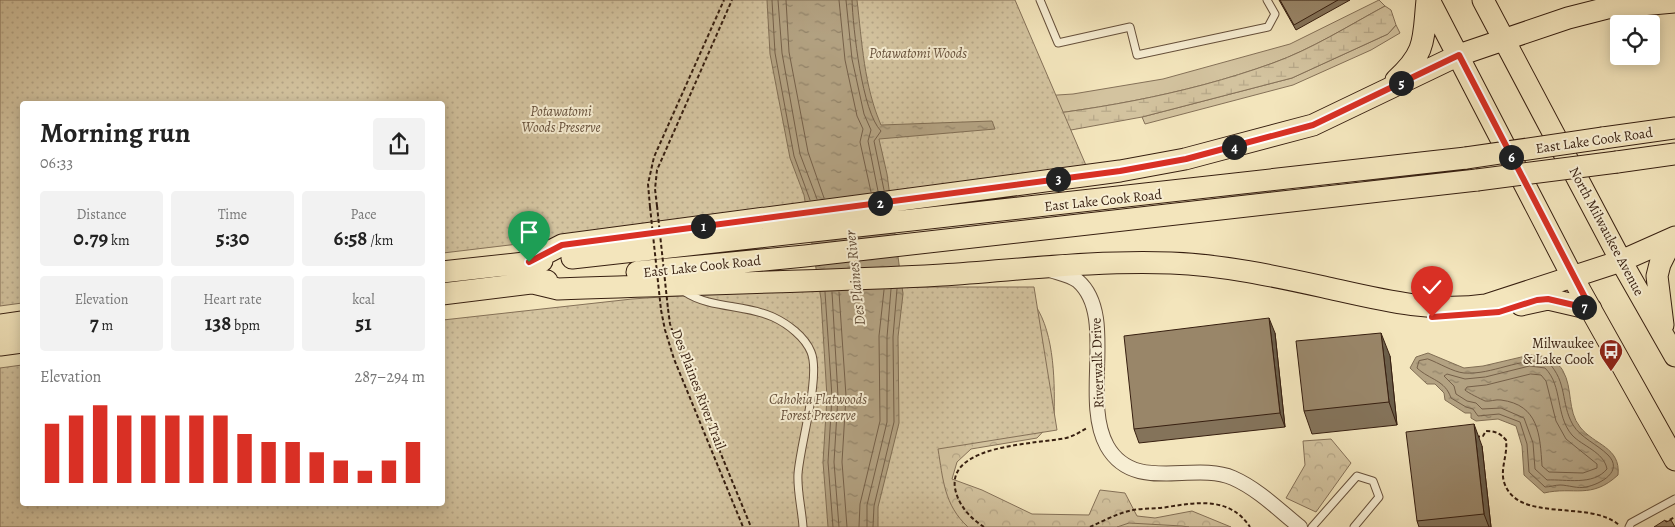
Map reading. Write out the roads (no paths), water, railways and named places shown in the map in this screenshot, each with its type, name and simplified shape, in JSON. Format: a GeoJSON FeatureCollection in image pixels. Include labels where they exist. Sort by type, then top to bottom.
{"type":"FeatureCollection","features":[{"type":"Feature","properties":{"kind":"main road"},"geometry":{"type":"LineString","coordinates":[[1428,0],[1459,55],[1572,276],[1675,460]]}},
{"type":"Feature","properties":{"kind":"main road"},"geometry":{"type":"LineString","coordinates":[[1385,90],[1409,68],[1422,50],[1428,0]]}},
{"type":"Feature","properties":{"kind":"main road","name":"North Milwaukee Avenue"},"geometry":{"type":"LineString","coordinates":[[1483,0],[1622,261],[1675,356]]}},
{"type":"Feature","properties":{"kind":"main road"},"geometry":{"type":"LineString","coordinates":[[445,272],[529,262],[562,245],[801,223],[906,199],[1120,171],[1186,159],[1313,125],[1459,55],[1568,18],[1607,8],[1675,2]]}},
{"type":"Feature","properties":{"kind":"main road","name":"East Lake Cook Road"},"geometry":{"type":"LineString","coordinates":[[801,223],[908,221],[1466,158],[1675,128]]}},
{"type":"Feature","properties":{"kind":"main road","name":"East Lake Cook Road"},"geometry":{"type":"LineString","coordinates":[[445,294],[910,245],[1477,180],[1675,154]]}},
{"type":"Feature","properties":{"kind":"main road"},"geometry":{"type":"LineString","coordinates":[[533,283],[558,289],[914,275],[1132,261],[1202,264],[1281,278],[1400,304],[1429,308],[1462,309],[1486,306],[1622,261],[1674,238]]}},
{"type":"Feature","properties":{"kind":"main road"},"geometry":{"type":"LineString","coordinates":[[1664,335],[1657,276],[1660,264],[1674,238]]}},
{"type":"Feature","properties":{"kind":"main road"},"geometry":{"type":"LineString","coordinates":[[1400,304],[1406,312],[1432,317],[1499,312],[1537,300],[1548,299],[1591,309]]}},
{"type":"Feature","properties":{"kind":"main road"},"geometry":{"type":"LineString","coordinates":[[0,325],[20,322]]}},
{"type":"Feature","properties":{"kind":"main road"},"geometry":{"type":"LineString","coordinates":[[0,345],[20,342]]}},
{"type":"Feature","properties":{"kind":"street","name":"Riverwalk Drive"},"geometry":{"type":"LineString","coordinates":[[1044,267],[1077,280],[1087,290],[1094,303],[1097,324],[1097,394],[1100,421],[1107,445],[1125,466],[1149,474],[1195,474],[1232,477],[1257,492],[1300,527]]}},
{"type":"Feature","properties":{"kind":"lane"},"geometry":{"type":"LineString","coordinates":[[1040,0],[1058,43],[1130,27],[1137,55],[1268,27],[1275,14],[1267,0]]}},
{"type":"Feature","properties":{"kind":"lane"},"geometry":{"type":"LineString","coordinates":[[680,284],[685,292],[693,296],[771,316],[786,323],[803,339],[812,354],[814,373],[798,475],[803,527]]}},
{"type":"Feature","properties":{"kind":"lane"},"geometry":{"type":"LineString","coordinates":[[1312,527],[1357,476],[1373,481],[1380,497],[1354,527]]}},
{"type":"Feature","properties":{"kind":"lane"},"geometry":{"type":"LineString","coordinates":[[1629,527],[1631,523],[1675,499]]}},
{"type":"Feature","properties":{"kind":"water","name":"Des Plaines River"},"geometry":{"type":"Polygon","coordinates":[[[767,0],[857,0],[867,79],[881,125],[992,121],[995,129],[879,139],[887,174],[903,294],[898,337],[899,423],[878,507],[878,527],[828,527],[823,462],[827,397],[821,299],[804,195],[790,158],[770,54],[767,0]]]}},
{"type":"Feature","properties":{"kind":"water"},"geometry":{"type":"Polygon","coordinates":[[[1428,353],[1464,368],[1483,366],[1530,355],[1550,357],[1561,367],[1566,378],[1576,421],[1586,433],[1611,452],[1618,466],[1618,475],[1608,483],[1591,490],[1544,493],[1524,475],[1522,446],[1516,426],[1498,419],[1476,421],[1471,418],[1471,413],[1465,413],[1445,400],[1444,393],[1435,384],[1427,384],[1410,368],[1416,357],[1428,353]]]}},
{"type":"Feature","properties":{"kind":"place","name":"Milwaukee & Lake Cook"},"geometry":{"type":"Point","coordinates":[1611,372]}},
{"type":"Feature","properties":{"kind":"park label","name":"Potawatomi Woods"},"geometry":{"type":"Point","coordinates":[918,53]}},
{"type":"Feature","properties":{"kind":"park label","name":"Potawatomi Woods Preserve"},"geometry":{"type":"Point","coordinates":[561,120]}},
{"type":"Feature","properties":{"kind":"park label","name":"Cahokia Flatwoods Forest Preserve"},"geometry":{"type":"Point","coordinates":[818,408]}}]}
